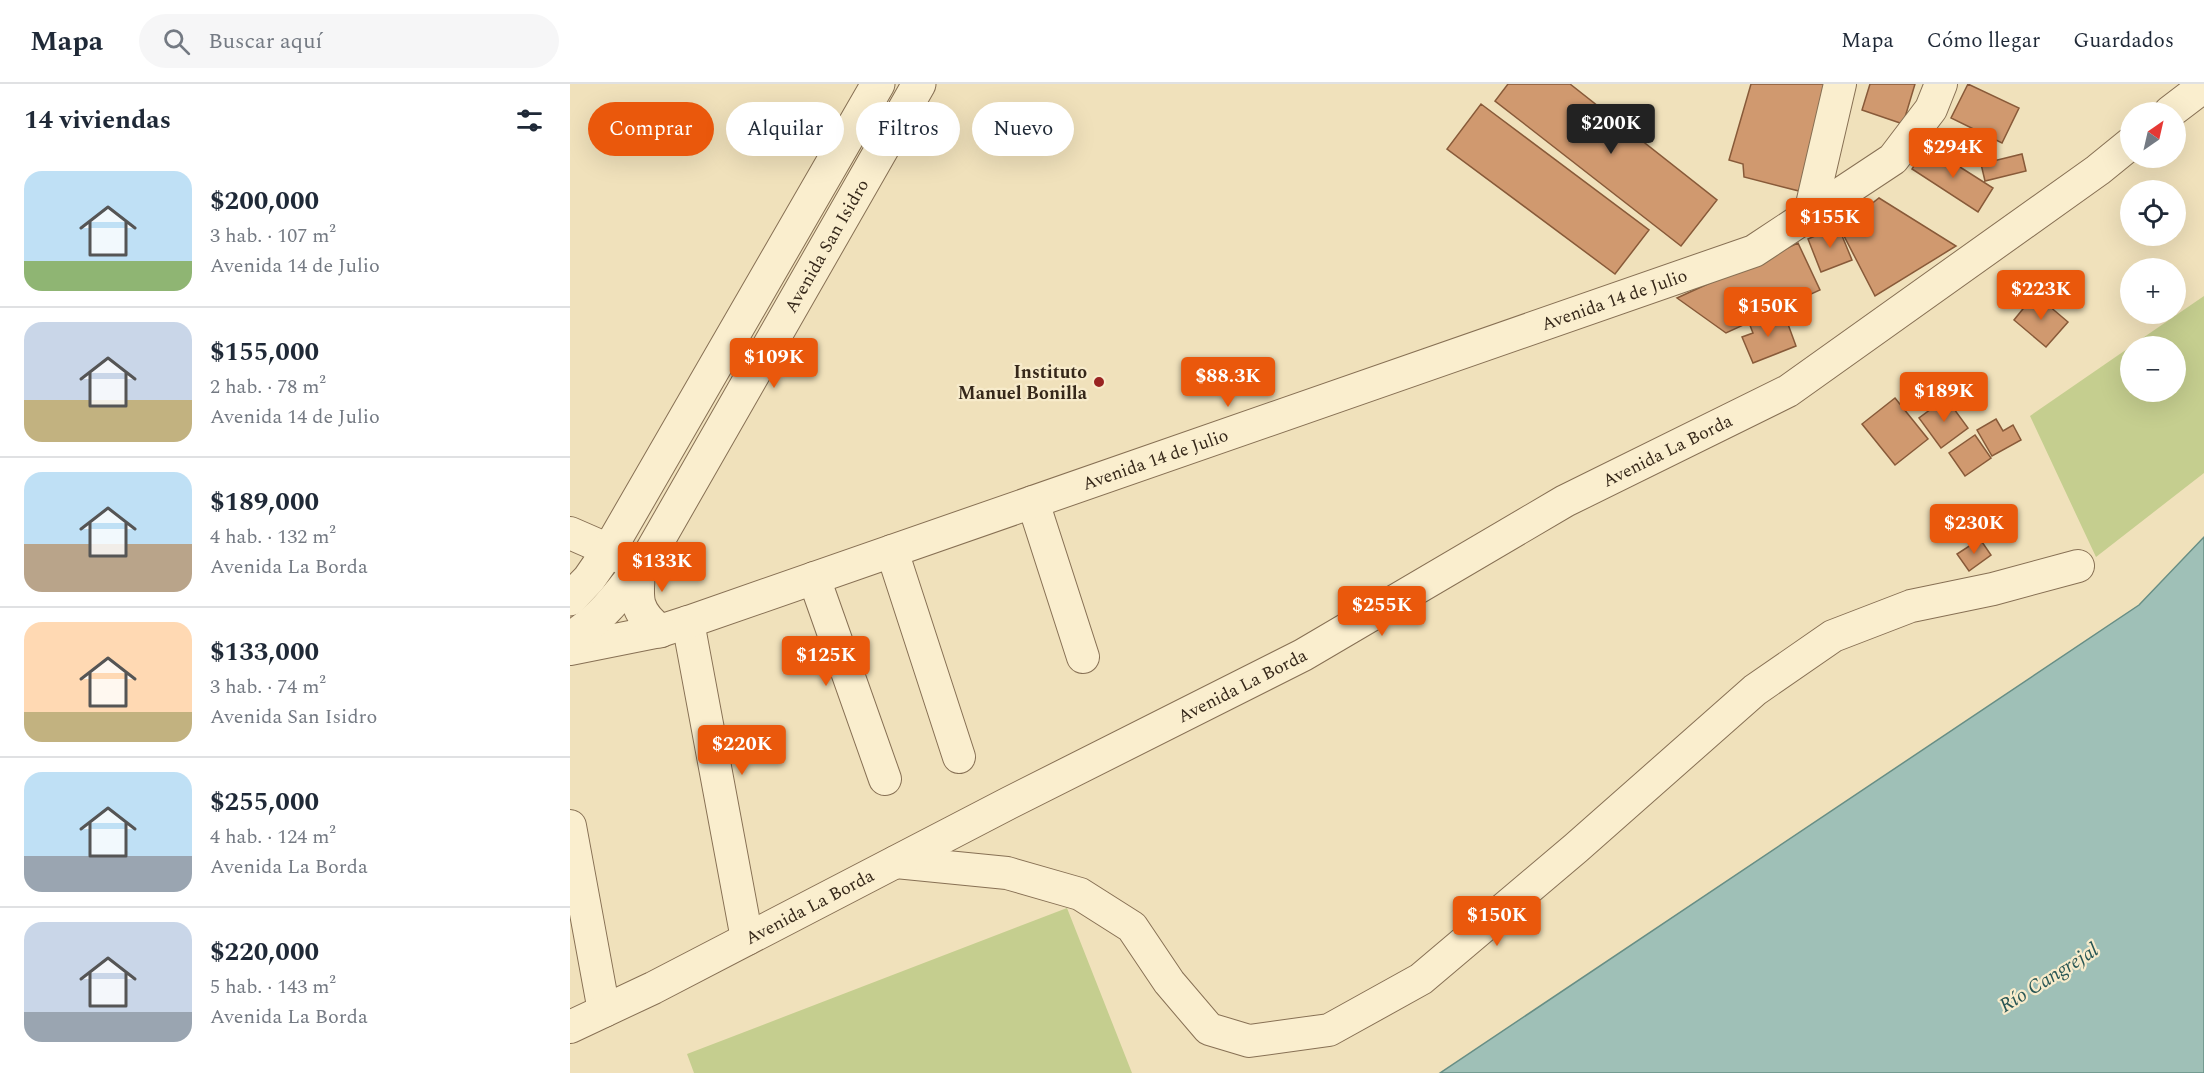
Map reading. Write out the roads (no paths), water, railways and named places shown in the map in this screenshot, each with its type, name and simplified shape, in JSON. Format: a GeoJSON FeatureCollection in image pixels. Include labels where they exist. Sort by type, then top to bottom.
{"type":"FeatureCollection","features":[{"type":"Feature","properties":{"kind":"street","name":"Avenida San Isidro"},"geometry":{"type":"LineString","coordinates":[[570,599],[589,579],[609,550],[878,84]]}},
{"type":"Feature","properties":{"kind":"street","name":"Avenida San Isidro"},"geometry":{"type":"LineString","coordinates":[[570,638],[586,629],[618,596],[655,545],[919,84]]}},
{"type":"Feature","properties":{"kind":"street"},"geometry":{"type":"LineString","coordinates":[[1810,213],[1840,84]]}},
{"type":"Feature","properties":{"kind":"street","name":"Avenida 14 de Julio"},"geometry":{"type":"LineString","coordinates":[[570,648],[674,626],[1754,251],[1893,159],[1931,109],[1941,84]]}},
{"type":"Feature","properties":{"kind":"street"},"geometry":{"type":"LineString","coordinates":[[2183,102],[2204,86]]}},
{"type":"Feature","properties":{"kind":"street","name":"Avenida La Borda"},"geometry":{"type":"LineString","coordinates":[[570,1027],[653,988],[1304,655],[1565,501],[1788,391],[2120,152]]}},
{"type":"Feature","properties":{"kind":"street"},"geometry":{"type":"LineString","coordinates":[[1034,502],[1083,657]]}},
{"type":"Feature","properties":{"kind":"street"},"geometry":{"type":"LineString","coordinates":[[570,533],[609,550],[639,568],[638,606],[646,620],[674,626],[747,939]]}},
{"type":"Feature","properties":{"kind":"street"},"geometry":{"type":"LineString","coordinates":[[892,551],[959,757]]}},
{"type":"Feature","properties":{"kind":"street"},"geometry":{"type":"LineString","coordinates":[[896,862],[1007,873],[1080,894],[1132,927],[1169,982],[1209,1029],[1249,1041],[1329,1030],[1421,979],[1576,848],[1755,690],[1833,636],[1911,606],[1994,588],[2078,566]]}},
{"type":"Feature","properties":{"kind":"street"},"geometry":{"type":"LineString","coordinates":[[814,578],[885,779]]}},
{"type":"Feature","properties":{"kind":"street"},"geometry":{"type":"LineString","coordinates":[[570,826],[604,1011]]}},
{"type":"Feature","properties":{"kind":"water","name":"Río Cangrejal"},"geometry":{"type":"Polygon","coordinates":[[[2204,537],[2204,1073],[1440,1073],[2139,605],[2204,537]]]}},
{"type":"Feature","properties":{"kind":"place","name":"Instituto Manuel Bonilla"},"geometry":{"type":"Point","coordinates":[1099,382]}}]}
